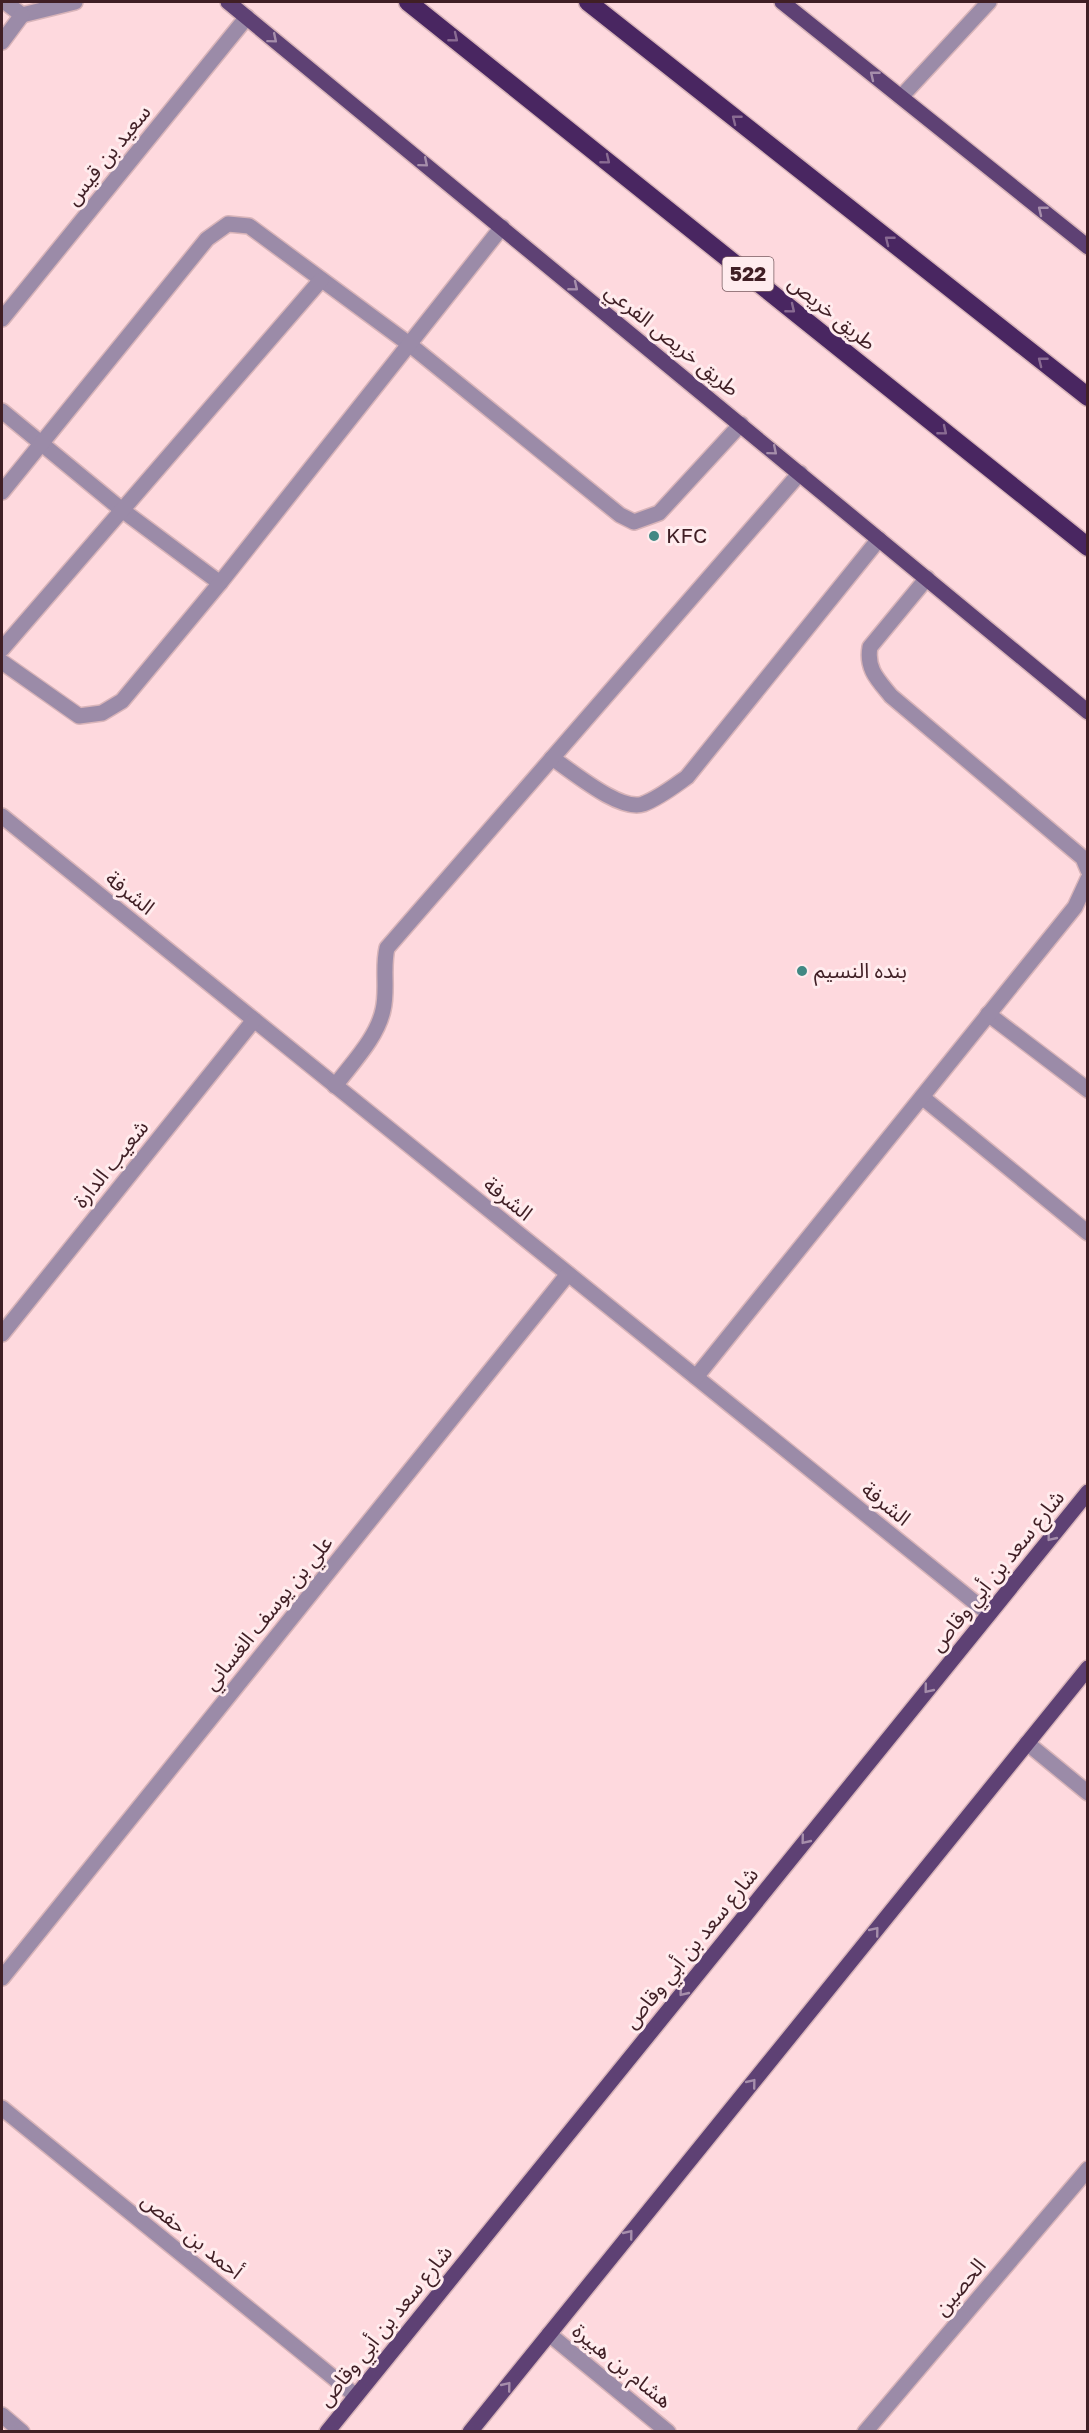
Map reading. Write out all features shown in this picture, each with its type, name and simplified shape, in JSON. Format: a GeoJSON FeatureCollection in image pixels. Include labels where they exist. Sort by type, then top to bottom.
{"type":"FeatureCollection","features":[{"type":"Feature","properties":{"kind":"highway","name":"طريق خريص"},"geometry":{"type":"LineString","coordinates":[[408,2],[1088,547]]}},
{"type":"Feature","properties":{"kind":"highway"},"geometry":{"type":"LineString","coordinates":[[588,2],[1088,397]]}},
{"type":"Feature","properties":{"kind":"main road","name":"طريق خريص الفرعي"},"geometry":{"type":"LineString","coordinates":[[228,2],[1088,712]]}},
{"type":"Feature","properties":{"kind":"main road"},"geometry":{"type":"LineString","coordinates":[[782,2],[1088,247]]}},
{"type":"Feature","properties":{"kind":"main road","name":"شارع سعد بن أبي وقاص"},"geometry":{"type":"LineString","coordinates":[[327,2432],[1088,1492]]}},
{"type":"Feature","properties":{"kind":"main road"},"geometry":{"type":"LineString","coordinates":[[470,2432],[1088,1668]]}},
{"type":"Feature","properties":{"kind":"street"},"geometry":{"type":"LineString","coordinates":[[5,2],[22,15]]}},
{"type":"Feature","properties":{"kind":"street"},"geometry":{"type":"LineString","coordinates":[[2,42],[22,15],[75,2]]}},
{"type":"Feature","properties":{"kind":"street"},"geometry":{"type":"LineString","coordinates":[[901,97],[989,2]]}},
{"type":"Feature","properties":{"kind":"street","name":"سعيد بن قيس"},"geometry":{"type":"LineString","coordinates":[[2,319],[247,17]]}},
{"type":"Feature","properties":{"kind":"street"},"geometry":{"type":"LineString","coordinates":[[2,492],[207,239],[228,224],[249,226],[409,345],[620,515],[634,522],[659,513],[741,424]]}},
{"type":"Feature","properties":{"kind":"street"},"geometry":{"type":"LineString","coordinates":[[2,662],[79,716],[102,712],[122,701],[220,583],[502,227]]}},
{"type":"Feature","properties":{"kind":"street"},"geometry":{"type":"LineString","coordinates":[[2,649],[321,280]]}},
{"type":"Feature","properties":{"kind":"street"},"geometry":{"type":"LineString","coordinates":[[2,411],[122,510],[220,583]]}},
{"type":"Feature","properties":{"kind":"street"},"geometry":{"type":"LineString","coordinates":[[335,1086],[378,1027],[384,1009],[383,968],[387,948],[800,474]]}},
{"type":"Feature","properties":{"kind":"street"},"geometry":{"type":"LineString","coordinates":[[552,758],[619,803],[641,805],[667,792],[687,777],[879,539]]}},
{"type":"Feature","properties":{"kind":"street"},"geometry":{"type":"LineString","coordinates":[[927,578],[870,647],[868,660],[871,671],[891,696],[1083,858],[1088,870]]}},
{"type":"Feature","properties":{"kind":"street","name":"الشرفة"},"geometry":{"type":"LineString","coordinates":[[2,816],[989,1614]]}},
{"type":"Feature","properties":{"kind":"street"},"geometry":{"type":"LineString","coordinates":[[696,1377],[1075,907],[1088,879]]}},
{"type":"Feature","properties":{"kind":"street"},"geometry":{"type":"LineString","coordinates":[[988,1014],[1088,1090]]}},
{"type":"Feature","properties":{"kind":"street","name":"شعيب الدارة"},"geometry":{"type":"LineString","coordinates":[[2,1334],[254,1020]]}},
{"type":"Feature","properties":{"kind":"street"},"geometry":{"type":"LineString","coordinates":[[922,1097],[1088,1233]]}},
{"type":"Feature","properties":{"kind":"street","name":"علي بن يوسف الغساني"},"geometry":{"type":"LineString","coordinates":[[2,1978],[568,1274]]}},
{"type":"Feature","properties":{"kind":"street"},"geometry":{"type":"LineString","coordinates":[[1027,1743],[1088,1793]]}},
{"type":"Feature","properties":{"kind":"street","name":"أحمد بن حفص"},"geometry":{"type":"LineString","coordinates":[[2,2108],[356,2396]]}},
{"type":"Feature","properties":{"kind":"street","name":"الحصين"},"geometry":{"type":"LineString","coordinates":[[865,2432],[1088,2169]]}},
{"type":"Feature","properties":{"kind":"street","name":"هشام بن هبيرة"},"geometry":{"type":"LineString","coordinates":[[549,2334],[668,2432]]}},
{"type":"Feature","properties":{"kind":"street"},"geometry":{"type":"LineString","coordinates":[[2,2415],[22,2432]]}},
{"type":"Feature","properties":{"kind":"place","name":"KFC"},"geometry":{"type":"Point","coordinates":[654,536]}},
{"type":"Feature","properties":{"kind":"place","name":"بنده النسيم"},"geometry":{"type":"Point","coordinates":[802,971]}}]}
